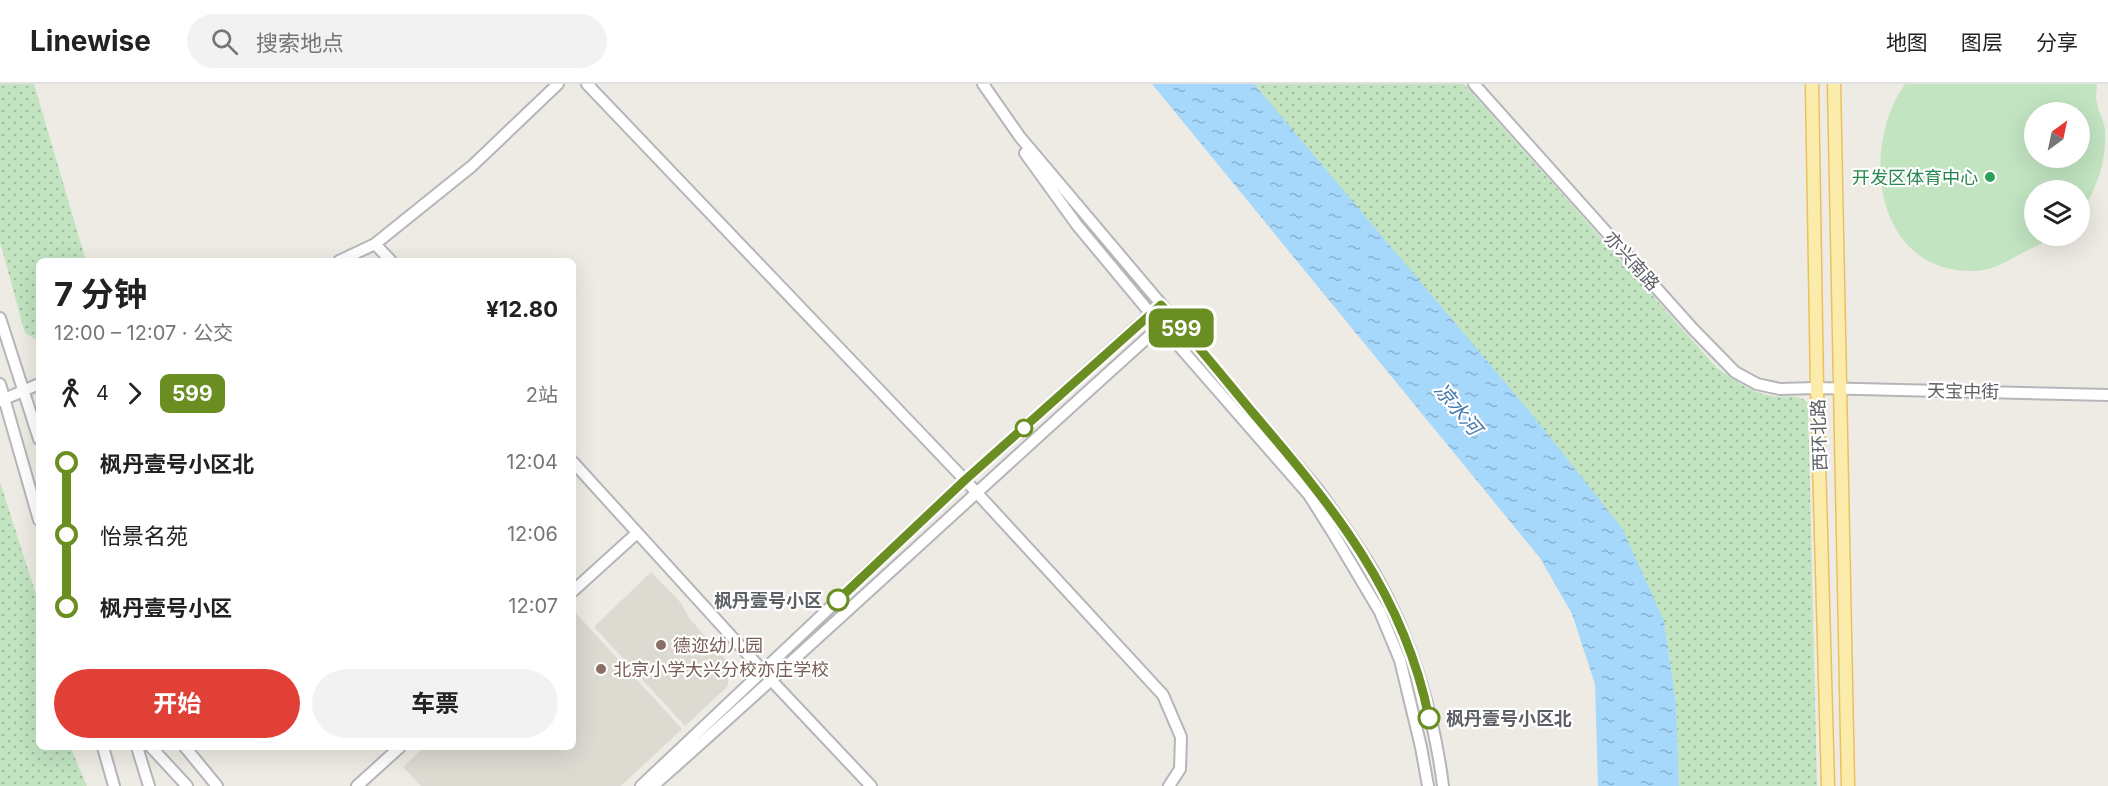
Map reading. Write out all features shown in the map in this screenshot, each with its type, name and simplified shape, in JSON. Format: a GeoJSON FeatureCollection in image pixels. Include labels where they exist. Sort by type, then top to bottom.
{"type":"FeatureCollection","features":[{"type":"Feature","properties":{"kind":"main road","name":"西环北路"},"geometry":{"type":"LineString","coordinates":[[1812,84],[1817,388],[1828,786]]}},
{"type":"Feature","properties":{"kind":"main road","name":"西环北路"},"geometry":{"type":"LineString","coordinates":[[1834,84],[1848,786]]}},
{"type":"Feature","properties":{"kind":"street"},"geometry":{"type":"LineString","coordinates":[[345,258],[375,244],[472,166],[558,84]]}},
{"type":"Feature","properties":{"kind":"street"},"geometry":{"type":"LineString","coordinates":[[587,84],[965,480],[1163,695],[1180,737],[1180,769],[1169,786]]}},
{"type":"Feature","properties":{"kind":"street"},"geometry":{"type":"LineString","coordinates":[[976,84],[1077,225],[1151,314],[1309,495],[1363,580],[1380,612],[1400,660],[1428,786]]}},
{"type":"Feature","properties":{"kind":"street"},"geometry":{"type":"LineString","coordinates":[[983,84],[1020,137],[1319,491],[1375,574],[1399,621],[1414,659],[1425,696],[1443,786]]}},
{"type":"Feature","properties":{"kind":"street","name":"亦兴南路"},"geometry":{"type":"LineString","coordinates":[[1474,84],[1693,329],[1735,372],[1757,384],[1780,389],[1817,388]]}},
{"type":"Feature","properties":{"kind":"street"},"geometry":{"type":"LineString","coordinates":[[375,244],[388,258]]}},
{"type":"Feature","properties":{"kind":"street"},"geometry":{"type":"LineString","coordinates":[[641,786],[965,480],[1161,305]]}},
{"type":"Feature","properties":{"kind":"street"},"geometry":{"type":"LineString","coordinates":[[653,786],[772,681],[975,493],[1172,316]]}},
{"type":"Feature","properties":{"kind":"street"},"geometry":{"type":"LineString","coordinates":[[0,318],[36,431]]}},
{"type":"Feature","properties":{"kind":"street"},"geometry":{"type":"LineString","coordinates":[[0,384],[2,400],[36,510]]}},
{"type":"Feature","properties":{"kind":"street"},"geometry":{"type":"LineString","coordinates":[[2,400],[36,385]]}},
{"type":"Feature","properties":{"kind":"street","name":"天宝中街"},"geometry":{"type":"LineString","coordinates":[[1817,388],[2108,395]]}},
{"type":"Feature","properties":{"kind":"street"},"geometry":{"type":"LineString","coordinates":[[576,465],[870,786]]}},
{"type":"Feature","properties":{"kind":"street"},"geometry":{"type":"LineString","coordinates":[[576,588],[637,533]]}},
{"type":"Feature","properties":{"kind":"street"},"geometry":{"type":"LineString","coordinates":[[104,750],[114,786]]}},
{"type":"Feature","properties":{"kind":"street"},"geometry":{"type":"LineString","coordinates":[[138,750],[149,786]]}},
{"type":"Feature","properties":{"kind":"street"},"geometry":{"type":"LineString","coordinates":[[154,750],[187,786]]}},
{"type":"Feature","properties":{"kind":"street"},"geometry":{"type":"LineString","coordinates":[[187,750],[217,786]]}},
{"type":"Feature","properties":{"kind":"street"},"geometry":{"type":"LineString","coordinates":[[357,786],[397,750]]}},
{"type":"Feature","properties":{"kind":"shaded area","name":"德迩幼儿园"},"geometry":{"type":"Polygon","coordinates":[[[651,572],[681,603],[690,619],[729,663],[728,686],[685,726],[594,627],[651,572]]]}},
{"type":"Feature","properties":{"kind":"shaded area","name":"北京小学大兴分校亦庄学校"},"geometry":{"type":"Polygon","coordinates":[[[576,613],[682,729],[621,786],[421,786],[403,767],[421,750],[576,750],[576,613]]]}},
{"type":"Feature","properties":{"kind":"green space"},"geometry":{"type":"Polygon","coordinates":[[[0,84],[34,84],[85,258],[36,258],[36,339],[25,333],[0,242],[0,84]]]}},
{"type":"Feature","properties":{"kind":"green space"},"geometry":{"type":"Polygon","coordinates":[[[1254,84],[1464,84],[1717,368],[1754,391],[1772,396],[1796,397],[1808,403],[1817,786],[1679,786],[1676,702],[1664,621],[1254,84]]]}},
{"type":"Feature","properties":{"kind":"green space","name":"开发区体育中心"},"geometry":{"type":"Polygon","coordinates":[[[1905,84],[2097,84],[2096,101],[2105,130],[2102,165],[2090,198],[2090,180],[2024,180],[2024,246],[2036,246],[2000,265],[1978,271],[1937,265],[1913,250],[1895,228],[1885,200],[1880,170],[1883,140],[1891,110],[1905,84]]]}},
{"type":"Feature","properties":{"kind":"green space"},"geometry":{"type":"Polygon","coordinates":[[[0,482],[36,595],[36,750],[71,750],[87,786],[0,786],[0,482]]]}},
{"type":"Feature","properties":{"kind":"water","name":"凉水河"},"geometry":{"type":"Polygon","coordinates":[[[1152,84],[1254,84],[1530,412],[1622,528],[1664,621],[1676,702],[1679,786],[1598,786],[1595,684],[1572,614],[1540,558],[1152,84]]]}},
{"type":"Feature","properties":{"kind":"bus line","name":"599"},"geometry":{"type":"LineString","coordinates":[[838,600],[965,480],[1161,305],[1319,491],[1343,524],[1375,574],[1399,621],[1414,659],[1429,718]]}},
{"type":"Feature","properties":{"kind":"place","name":"开发区体育中心"},"geometry":{"type":"Point","coordinates":[1990,177]}},
{"type":"Feature","properties":{"kind":"place","name":"枫丹壹号小区"},"geometry":{"type":"Point","coordinates":[838,600]}},
{"type":"Feature","properties":{"kind":"place","name":"德迩幼儿园"},"geometry":{"type":"Point","coordinates":[661,645]}},
{"type":"Feature","properties":{"kind":"place","name":"北京小学大兴分校亦庄学校"},"geometry":{"type":"Point","coordinates":[601,669]}},
{"type":"Feature","properties":{"kind":"place","name":"枫丹壹号小区北"},"geometry":{"type":"Point","coordinates":[1429,718]}}]}
